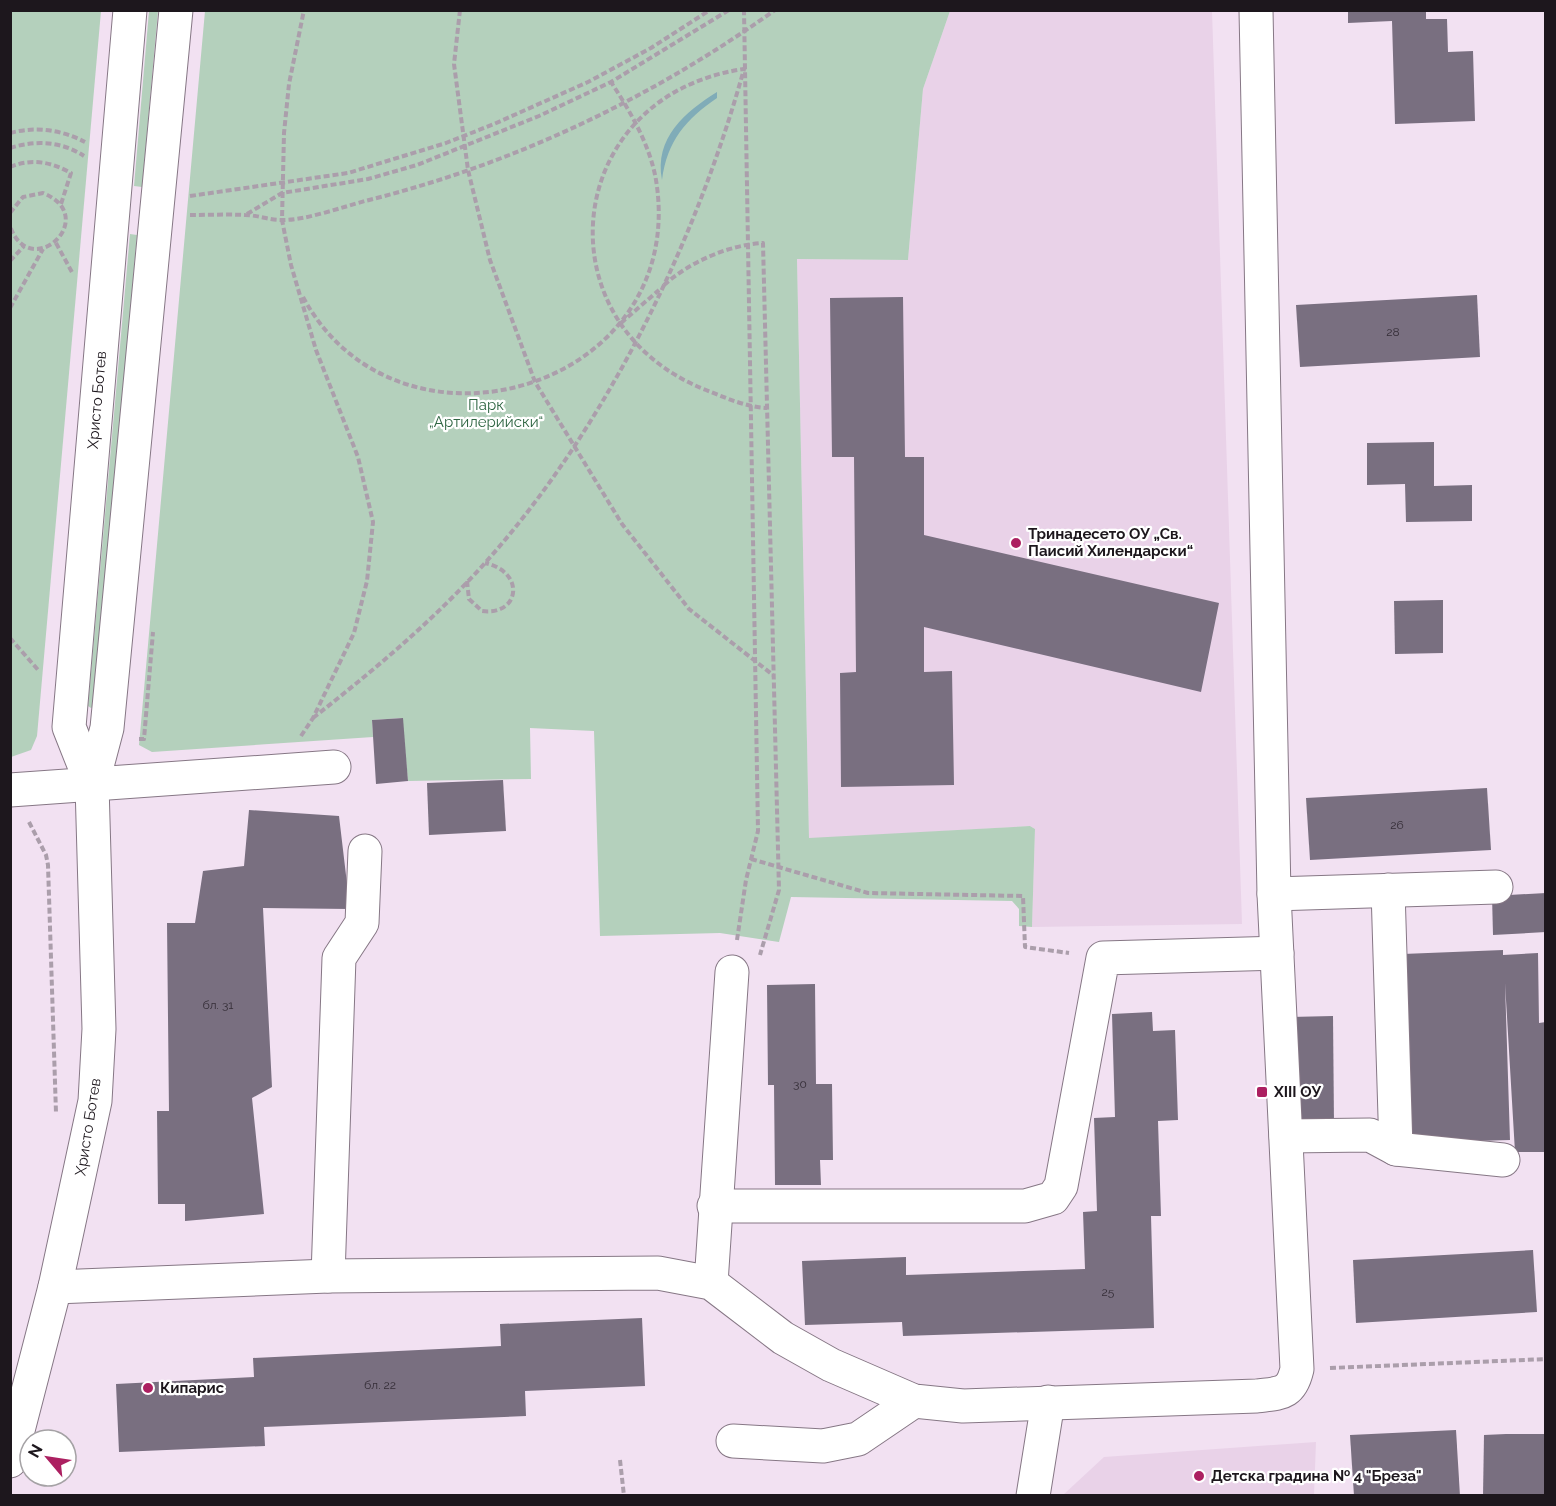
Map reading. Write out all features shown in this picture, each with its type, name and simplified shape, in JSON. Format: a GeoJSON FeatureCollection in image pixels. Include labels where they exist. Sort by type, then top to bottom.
{"type":"FeatureCollection","features":[{"type":"Feature","properties":{"kind":"street","name":"Христо Ботев"},"geometry":{"type":"LineString","coordinates":[[92,785],[69,727],[130,10]]}},
{"type":"Feature","properties":{"kind":"street","name":"Христо Ботев"},"geometry":{"type":"LineString","coordinates":[[10,1461],[17,1405],[55,1287],[95,1101],[99,1029],[92,785],[107,728],[176,10]]}},
{"type":"Feature","properties":{"kind":"street"},"geometry":{"type":"LineString","coordinates":[[55,1287],[328,1276],[658,1273],[711,1283],[792,1343],[831,1365],[914,1401],[963,1406],[1257,1396],[1285,1392],[1294,1383],[1297,1369],[1274,894],[1256,10]]}},
{"type":"Feature","properties":{"kind":"street"},"geometry":{"type":"LineString","coordinates":[[10,790],[334,767]]}},
{"type":"Feature","properties":{"kind":"street"},"geometry":{"type":"LineString","coordinates":[[328,1276],[339,958],[362,923],[365,851]]}},
{"type":"Feature","properties":{"kind":"street"},"geometry":{"type":"LineString","coordinates":[[1274,894],[1496,887]]}},
{"type":"Feature","properties":{"kind":"street"},"geometry":{"type":"LineString","coordinates":[[1388,890],[1396,1149]]}},
{"type":"Feature","properties":{"kind":"street"},"geometry":{"type":"LineString","coordinates":[[714,1206],[1025,1206],[1053,1198],[1061,1186],[1103,958],[1277,953]]}},
{"type":"Feature","properties":{"kind":"street"},"geometry":{"type":"LineString","coordinates":[[711,1283],[714,1206],[732,972]]}},
{"type":"Feature","properties":{"kind":"street"},"geometry":{"type":"LineString","coordinates":[[1286,1136],[1370,1135],[1396,1149],[1503,1160]]}},
{"type":"Feature","properties":{"kind":"street"},"geometry":{"type":"LineString","coordinates":[[733,1441],[823,1446],[858,1439],[914,1401]]}},
{"type":"Feature","properties":{"kind":"street"},"geometry":{"type":"LineString","coordinates":[[1033,1496],[1048,1402]]}},
{"type":"Feature","properties":{"kind":"path"},"geometry":{"type":"LineString","coordinates":[[276,771],[313,718],[354,633],[368,581],[373,522],[358,457],[316,350],[282,220],[282,182],[289,84],[304,10]]}},
{"type":"Feature","properties":{"kind":"path"},"geometry":{"type":"LineString","coordinates":[[460,10],[454,64],[468,170],[490,260],[535,382],[622,524],[689,609],[774,675]]}},
{"type":"Feature","properties":{"kind":"path"},"geometry":{"type":"LineString","coordinates":[[158,205],[192,195],[348,173],[418,153],[494,124],[578,87],[651,48],[710,10]]}},
{"type":"Feature","properties":{"kind":"path"},"geometry":{"type":"LineString","coordinates":[[247,215],[282,193],[368,179],[417,165],[539,116],[611,82],[729,10]]}},
{"type":"Feature","properties":{"kind":"path"},"geometry":{"type":"LineString","coordinates":[[732,972],[751,859],[758,831],[744,10]]}},
{"type":"Feature","properties":{"kind":"path"},"geometry":{"type":"LineString","coordinates":[[158,205],[282,220],[381,197],[468,170],[523,151],[626,104],[686,70],[775,10]]}},
{"type":"Feature","properties":{"kind":"path"},"geometry":{"type":"LineString","coordinates":[[744,69],[694,80],[651,106],[616,146],[605,169],[592,221],[598,273],[606,298],[634,344],[655,363],[684,382],[752,407],[767,408]]}},
{"type":"Feature","properties":{"kind":"path"},"geometry":{"type":"LineString","coordinates":[[313,718],[411,638],[485,563],[573,447],[634,344],[661,288],[729,122],[744,69]]}},
{"type":"Feature","properties":{"kind":"path"},"geometry":{"type":"LineString","coordinates":[[611,82],[626,104],[648,150],[656,179],[659,208],[657,238],[650,268],[639,295],[621,323]]}},
{"type":"Feature","properties":{"kind":"path"},"geometry":{"type":"LineString","coordinates":[[10,132],[39,129],[71,135],[91,145]]}},
{"type":"Feature","properties":{"kind":"path"},"geometry":{"type":"LineString","coordinates":[[10,148],[37,142],[53,144],[68,148],[91,162]]}},
{"type":"Feature","properties":{"kind":"path"},"geometry":{"type":"LineString","coordinates":[[10,167],[43,162],[71,173],[60,204]]}},
{"type":"Feature","properties":{"kind":"path"},"geometry":{"type":"LineString","coordinates":[[10,213],[13,203],[33,193],[53,197],[65,214],[66,225],[56,243],[43,249],[24,246],[14,236],[10,226]]}},
{"type":"Feature","properties":{"kind":"path"},"geometry":{"type":"LineString","coordinates":[[56,243],[78,283]]}},
{"type":"Feature","properties":{"kind":"path"},"geometry":{"type":"LineString","coordinates":[[299,288],[313,315],[339,345],[379,373],[407,384],[456,392],[510,390],[535,382],[582,359],[676,274],[695,263],[748,244],[763,243],[779,890],[760,956],[732,972]]}},
{"type":"Feature","properties":{"kind":"path"},"geometry":{"type":"LineString","coordinates":[[10,261],[24,246]]}},
{"type":"Feature","properties":{"kind":"path"},"geometry":{"type":"LineString","coordinates":[[10,308],[43,249]]}},
{"type":"Feature","properties":{"kind":"path"},"geometry":{"type":"LineString","coordinates":[[467,581],[469,599],[482,611],[500,610],[508,604],[512,596],[510,576],[503,568],[485,563]]}},
{"type":"Feature","properties":{"kind":"path"},"geometry":{"type":"LineString","coordinates":[[10,638],[42,675]]}},
{"type":"Feature","properties":{"kind":"path"},"geometry":{"type":"LineString","coordinates":[[751,859],[868,893],[1023,896],[1025,947],[1103,958]]}},
{"type":"Feature","properties":{"kind":"path"},"geometry":{"type":"LineString","coordinates":[[1297,1369],[1545,1359]]}},
{"type":"Feature","properties":{"kind":"path"},"geometry":{"type":"LineString","coordinates":[[620,1460],[624,1496]]}},
{"type":"Feature","properties":{"kind":"shaded area","name":"Тринадесето ОУ „Св. Паисий Хилендарски“"},"geometry":{"type":"Polygon","coordinates":[[[950,11],[1212,11],[1242,924],[1032,927],[1035,829],[1030,826],[809,839],[797,259],[908,260],[923,89],[950,11]]]}},
{"type":"Feature","properties":{"kind":"shaded area","name":"Детска градина № 4 \"Бреза\""},"geometry":{"type":"Polygon","coordinates":[[[1316,1442],[1314,1495],[1063,1495],[1104,1457],[1316,1442]]]}},
{"type":"Feature","properties":{"kind":"green space"},"geometry":{"type":"Polygon","coordinates":[[[11,10],[101,11],[37,736],[31,750],[11,757],[11,10]]]}},
{"type":"Feature","properties":{"kind":"green space"},"geometry":{"type":"Polygon","coordinates":[[[149,11],[158,11],[142,187],[134,186],[149,11]]]}},
{"type":"Feature","properties":{"kind":"green space","name":"Парк „Артилерийски“"},"geometry":{"type":"Polygon","coordinates":[[[205,11],[950,11],[923,89],[908,260],[797,259],[809,838],[1030,826],[1035,829],[1032,927],[1019,926],[1019,909],[1012,901],[791,897],[779,942],[720,933],[600,936],[594,731],[530,728],[531,779],[408,781],[402,718],[372,720],[373,737],[152,752],[139,745],[205,11]]]}},
{"type":"Feature","properties":{"kind":"green space"},"geometry":{"type":"Polygon","coordinates":[[[130,234],[137,235],[95,705],[91,708],[88,706],[130,234]]]}},
{"type":"Feature","properties":{"kind":"water"},"geometry":{"type":"Polygon","coordinates":[[[717,92],[717,98],[687,123],[673,142],[662,180],[661,165],[667,139],[683,118],[717,92]]]}},
{"type":"Feature","properties":{"kind":"building"},"geometry":{"type":"Polygon","coordinates":[[[1348,10],[1426,10],[1426,19],[1447,19],[1448,52],[1473,51],[1475,121],[1395,124],[1392,21],[1348,23],[1348,10]]]}},
{"type":"Feature","properties":{"kind":"building"},"geometry":{"type":"Polygon","coordinates":[[[1477,295],[1480,357],[1300,367],[1296,305],[1477,295]]]}},
{"type":"Feature","properties":{"kind":"building"},"geometry":{"type":"Polygon","coordinates":[[[903,297],[905,457],[924,457],[924,535],[1219,603],[1201,692],[924,627],[924,672],[952,671],[954,785],[841,787],[840,673],[856,672],[854,457],[832,457],[830,298],[903,297]]]}},
{"type":"Feature","properties":{"kind":"building"},"geometry":{"type":"Polygon","coordinates":[[[1434,442],[1434,486],[1472,485],[1472,521],[1406,522],[1405,484],[1367,485],[1367,443],[1434,442]]]}},
{"type":"Feature","properties":{"kind":"building"},"geometry":{"type":"Polygon","coordinates":[[[1443,600],[1443,653],[1395,654],[1394,601],[1443,600]]]}},
{"type":"Feature","properties":{"kind":"building"},"geometry":{"type":"Polygon","coordinates":[[[403,718],[408,781],[376,784],[372,720],[403,718]]]}},
{"type":"Feature","properties":{"kind":"building"},"geometry":{"type":"Polygon","coordinates":[[[503,780],[506,831],[429,835],[427,783],[503,780]]]}},
{"type":"Feature","properties":{"kind":"building"},"geometry":{"type":"Polygon","coordinates":[[[1487,788],[1491,850],[1310,860],[1306,798],[1487,788]]]}},
{"type":"Feature","properties":{"kind":"building"},"geometry":{"type":"Polygon","coordinates":[[[249,810],[339,816],[350,909],[263,908],[272,1087],[252,1098],[264,1214],[185,1221],[185,1204],[158,1204],[157,1111],[169,1111],[167,923],[195,923],[203,871],[244,866],[249,810]]]}},
{"type":"Feature","properties":{"kind":"building"},"geometry":{"type":"Polygon","coordinates":[[[1546,893],[1546,932],[1493,935],[1492,896],[1546,893]]]}},
{"type":"Feature","properties":{"kind":"building"},"geometry":{"type":"Polygon","coordinates":[[[1503,950],[1503,955],[1538,953],[1539,1023],[1546,1022],[1546,1152],[1515,1152],[1505,983],[1510,1140],[1410,1143],[1403,954],[1503,950]]]}},
{"type":"Feature","properties":{"kind":"building"},"geometry":{"type":"Polygon","coordinates":[[[815,984],[816,1084],[832,1084],[833,1160],[820,1160],[821,1185],[775,1185],[774,1085],[768,1085],[767,985],[815,984]]]}},
{"type":"Feature","properties":{"kind":"building"},"geometry":{"type":"Polygon","coordinates":[[[1152,1012],[1153,1031],[1175,1030],[1178,1120],[1158,1121],[1161,1216],[1151,1216],[1154,1328],[903,1336],[902,1322],[805,1325],[802,1261],[906,1257],[906,1275],[1085,1269],[1083,1212],[1097,1211],[1094,1118],[1115,1117],[1112,1014],[1152,1012]]]}},
{"type":"Feature","properties":{"kind":"building"},"geometry":{"type":"Polygon","coordinates":[[[1333,1016],[1334,1124],[1291,1125],[1290,1017],[1333,1016]]]}},
{"type":"Feature","properties":{"kind":"building"},"geometry":{"type":"Polygon","coordinates":[[[1533,1250],[1537,1312],[1356,1323],[1353,1260],[1533,1250]]]}},
{"type":"Feature","properties":{"kind":"building"},"geometry":{"type":"Polygon","coordinates":[[[642,1318],[645,1386],[525,1391],[526,1416],[264,1427],[265,1446],[119,1452],[116,1384],[254,1377],[253,1358],[501,1346],[500,1324],[642,1318]]]}},
{"type":"Feature","properties":{"kind":"building"},"geometry":{"type":"Polygon","coordinates":[[[1456,1430],[1460,1496],[1354,1496],[1350,1435],[1456,1430]]]}},
{"type":"Feature","properties":{"kind":"building"},"geometry":{"type":"Polygon","coordinates":[[[1546,1434],[1546,1496],[1483,1496],[1484,1435],[1546,1434]]]}},
{"type":"Feature","properties":{"kind":"place","name":"Тринадесето ОУ „Св. Паисий Хилендарски“"},"geometry":{"type":"Point","coordinates":[1016,543]}},
{"type":"Feature","properties":{"kind":"place","name":"XIII ОУ"},"geometry":{"type":"Point","coordinates":[1262,1092]}},
{"type":"Feature","properties":{"kind":"place","name":"Кипарис"},"geometry":{"type":"Point","coordinates":[148,1388]}},
{"type":"Feature","properties":{"kind":"place","name":"Детска градина № 4 \"Бреза\""},"geometry":{"type":"Point","coordinates":[1199,1476]}}]}
